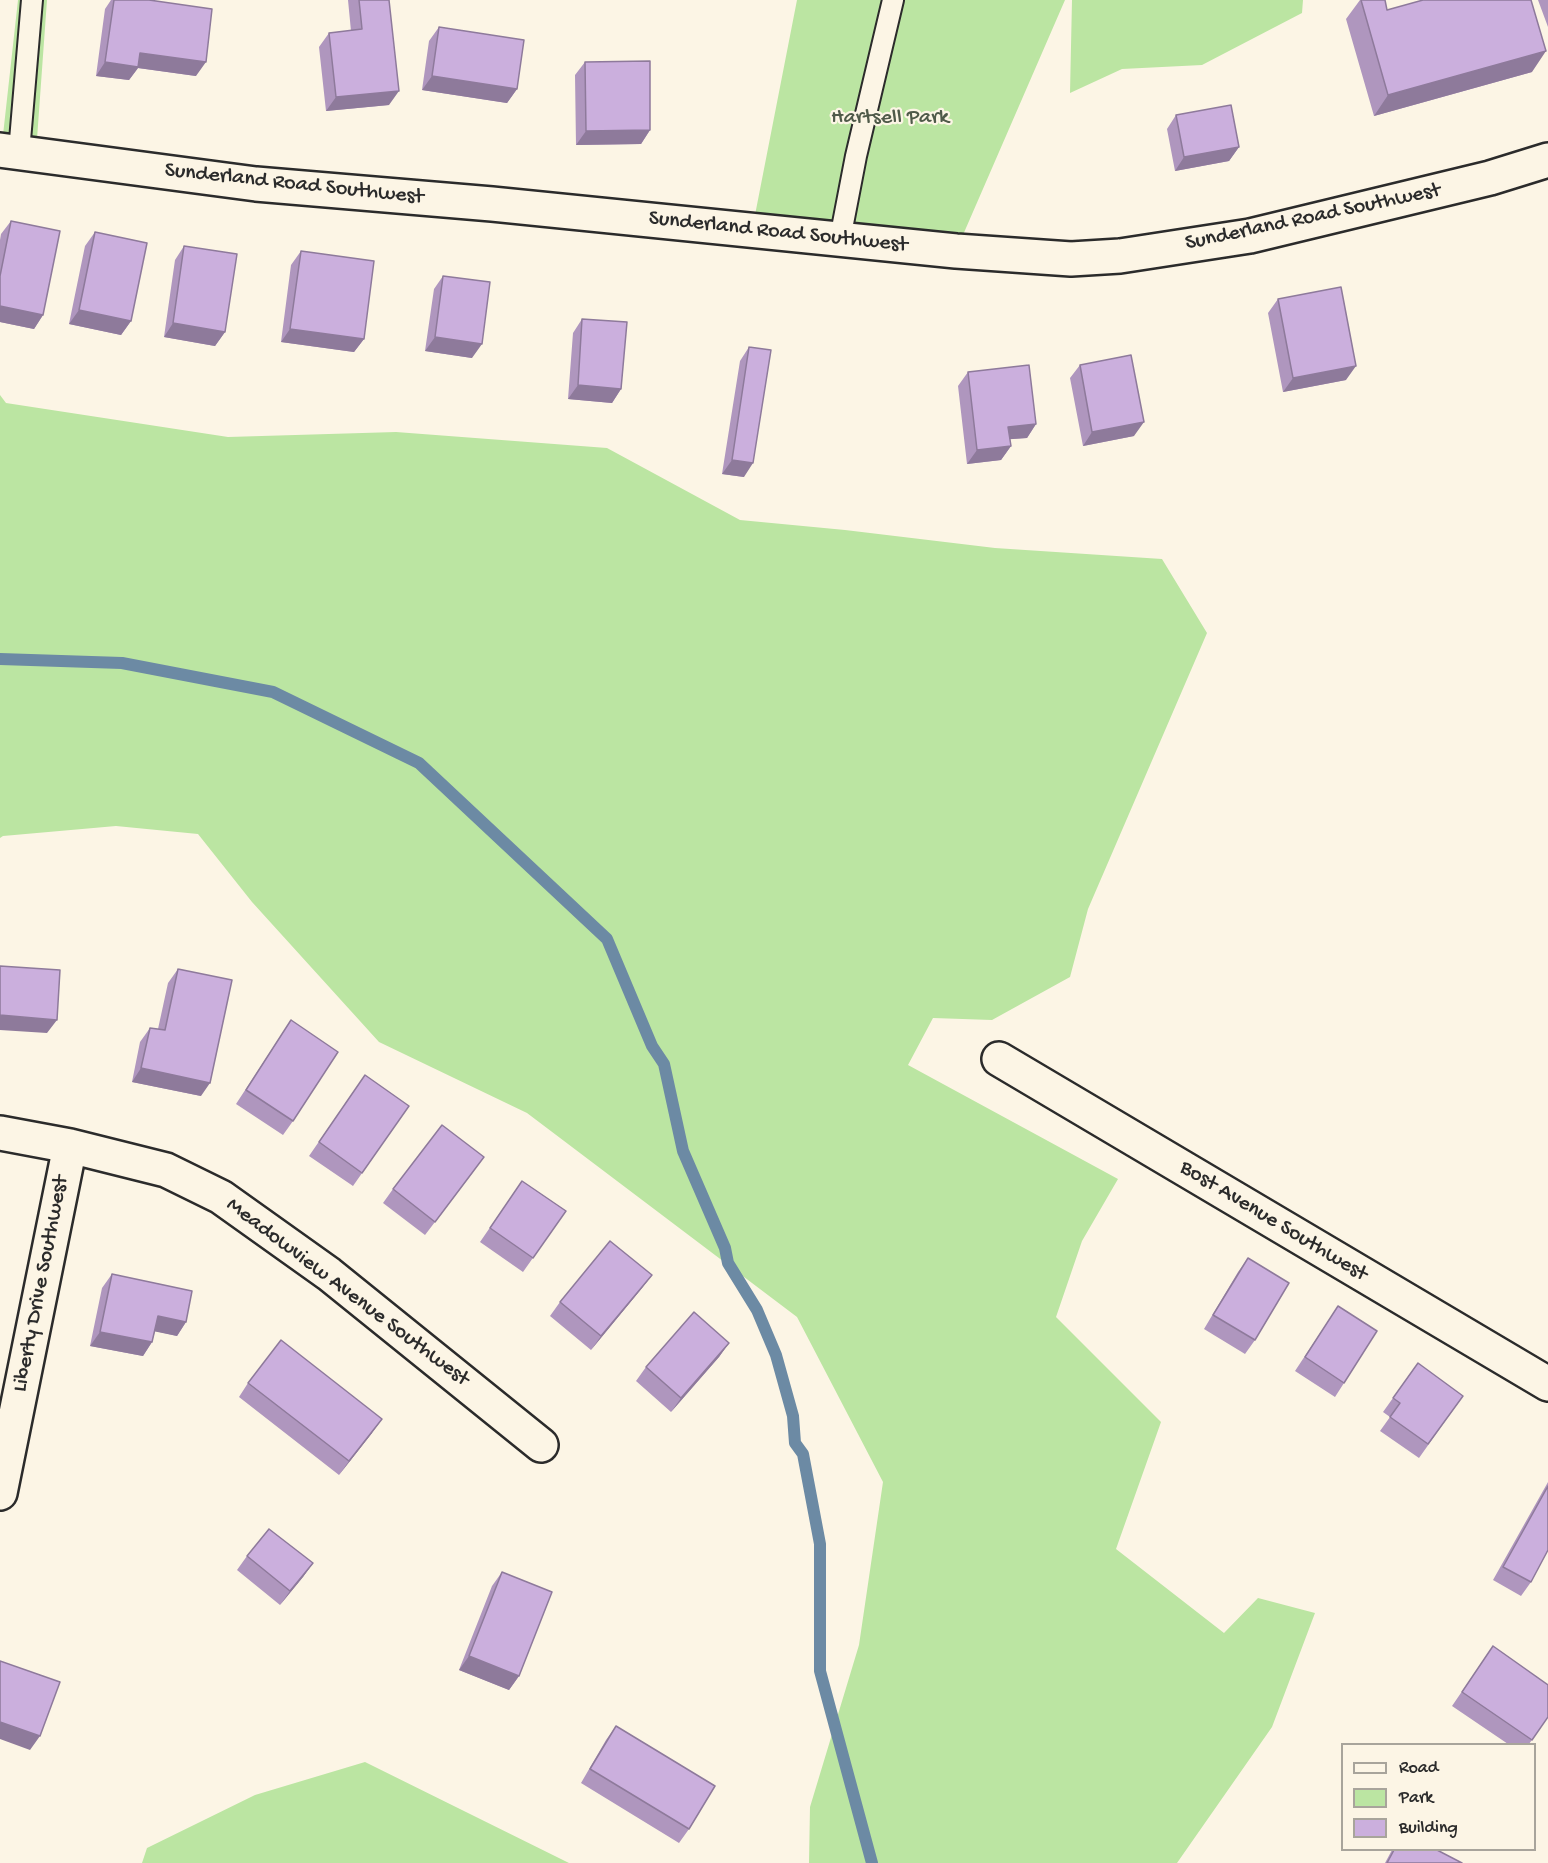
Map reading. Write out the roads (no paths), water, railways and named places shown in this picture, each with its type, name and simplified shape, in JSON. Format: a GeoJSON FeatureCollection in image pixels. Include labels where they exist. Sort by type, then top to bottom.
{"type":"FeatureCollection","features":[{"type":"Feature","properties":{"kind":"street","name":"Sunderland Road Southwest"},"geometry":{"type":"LineString","coordinates":[[9,151],[256,184],[492,204],[956,251],[1071,259],[1120,256],[1250,236],[1490,178],[1548,160]]}},
{"type":"Feature","properties":{"kind":"street","name":"Bost Avenue Southwest"},"geometry":{"type":"LineString","coordinates":[[999,1059],[1548,1384]]}},
{"type":"Feature","properties":{"kind":"street","name":"Meadowview Avenue Southwest"},"geometry":{"type":"LineString","coordinates":[[0,1133],[70,1146],[166,1170],[221,1197],[330,1274],[541,1445]]}},
{"type":"Feature","properties":{"kind":"street","name":"Liberty Drive Southwest"},"geometry":{"type":"LineString","coordinates":[[0,1493],[70,1146]]}},
{"type":"Feature","properties":{"kind":"lane"},"geometry":{"type":"LineString","coordinates":[[9,151],[32,0]]}},
{"type":"Feature","properties":{"kind":"lane"},"geometry":{"type":"LineString","coordinates":[[840,239],[856,156],[893,0]]}},
{"type":"Feature","properties":{"kind":"waterway"},"geometry":{"type":"LineString","coordinates":[[0,659],[122,663],[273,692],[419,763],[607,939],[652,1046],[664,1064],[683,1151],[725,1248],[728,1263],[757,1310],[776,1355],[793,1416],[795,1443],[803,1454],[820,1544],[820,1671],[872,1863]]}},
{"type":"Feature","properties":{"kind":"park label","name":"Hartsell Park"},"geometry":{"type":"Point","coordinates":[890,119]}}]}
